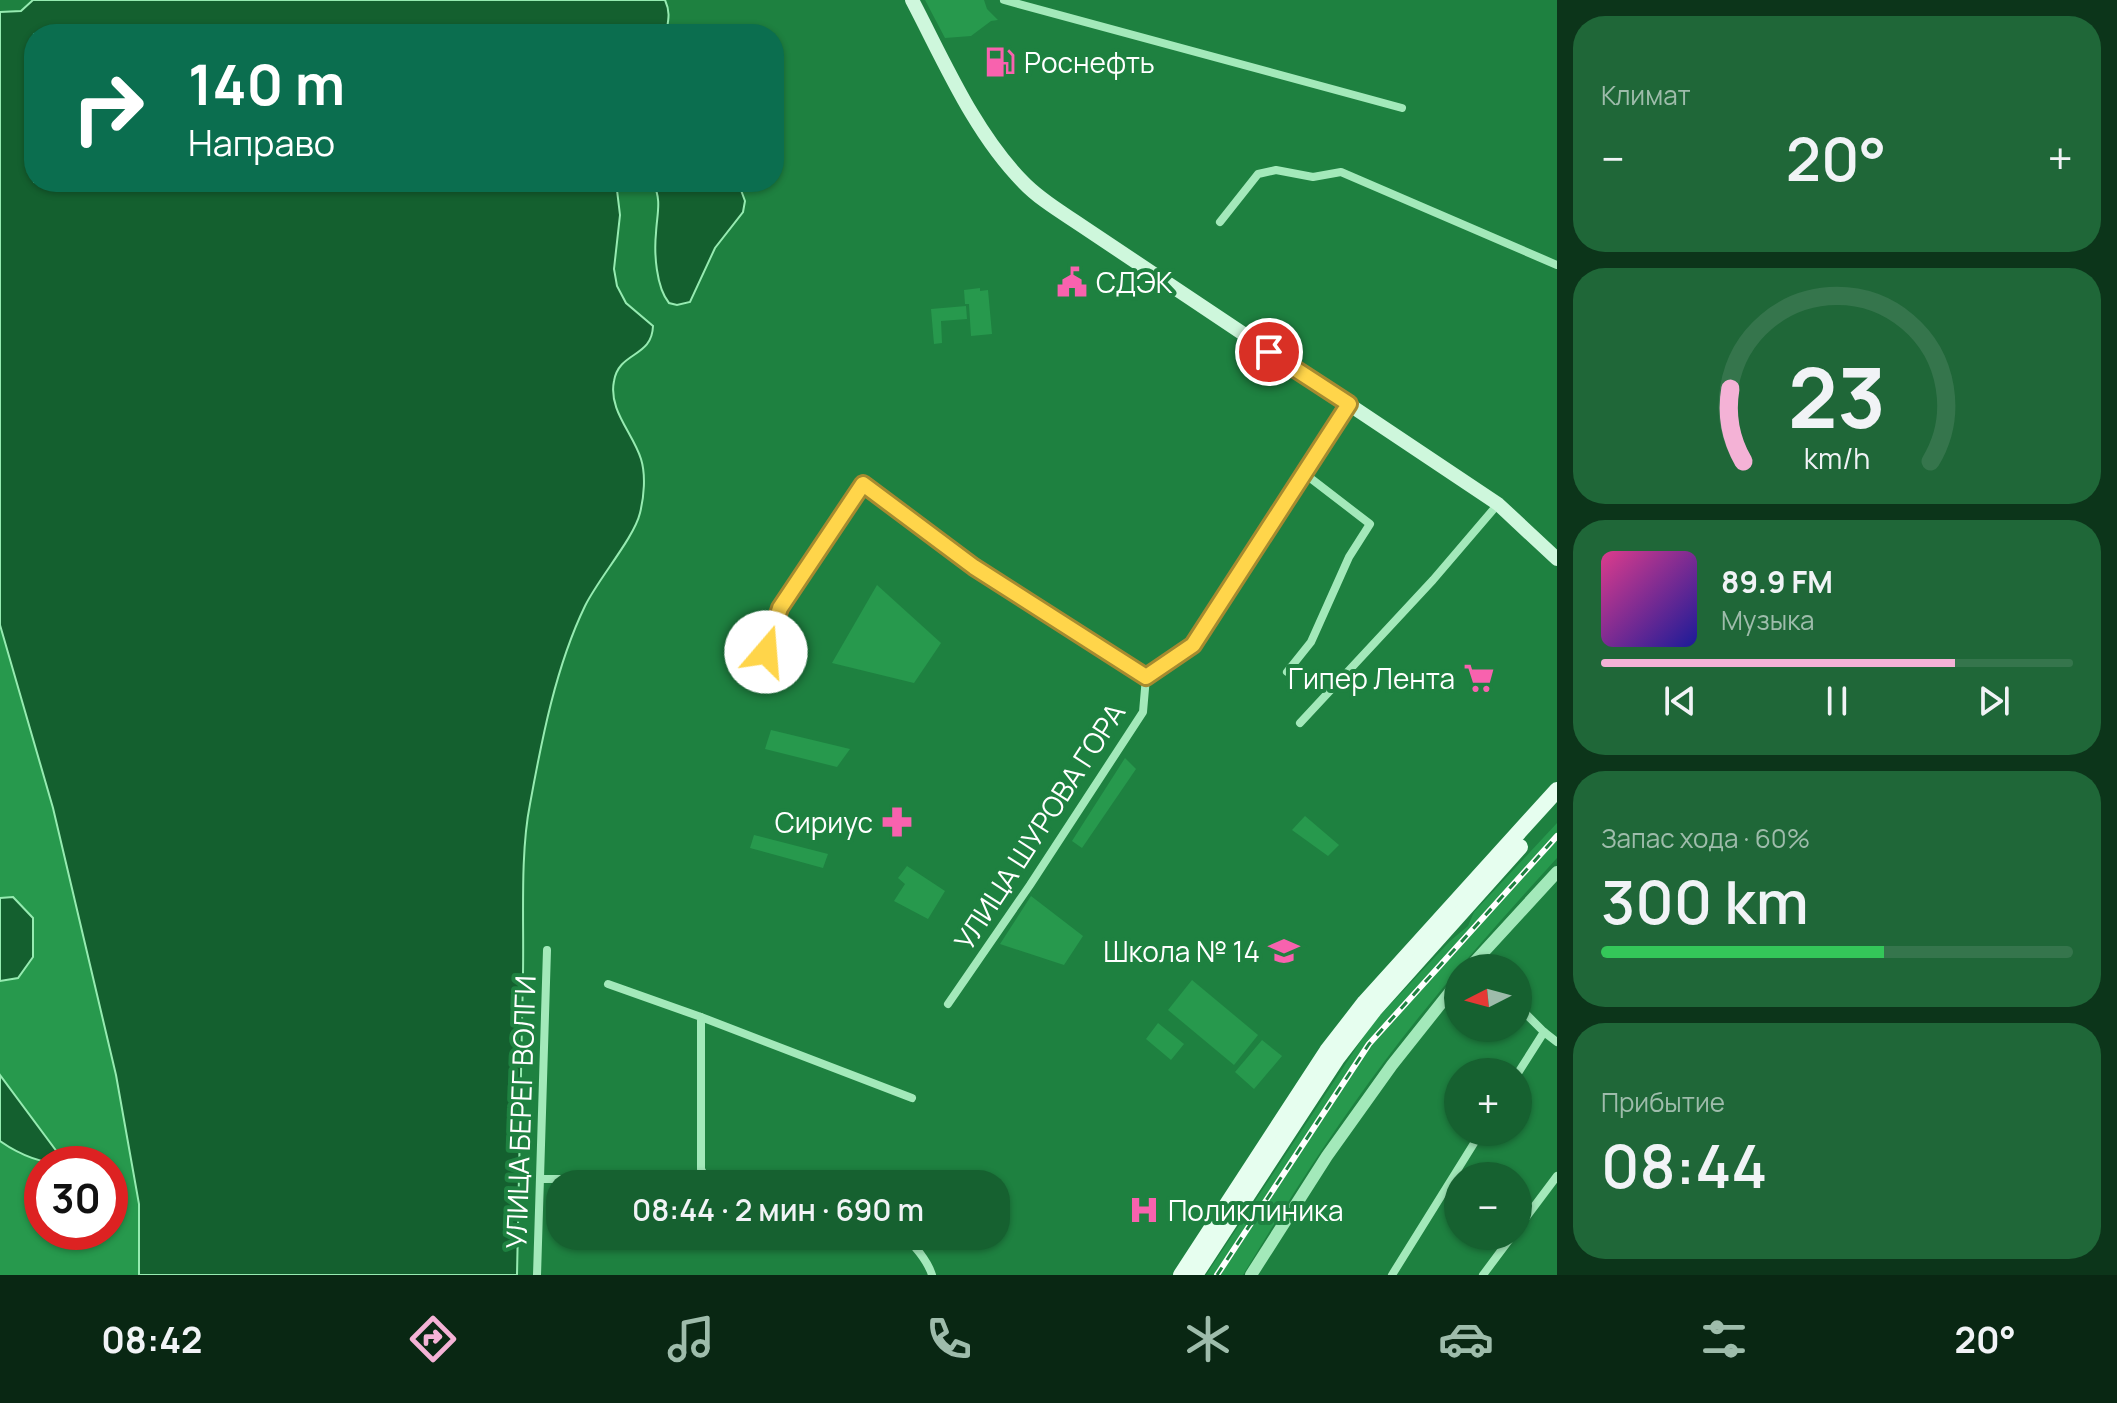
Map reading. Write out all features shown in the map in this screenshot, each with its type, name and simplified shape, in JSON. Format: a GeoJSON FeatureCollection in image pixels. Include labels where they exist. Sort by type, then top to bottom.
{"type":"FeatureCollection","features":[{"type":"Feature","properties":{"kind":"main road"},"geometry":{"type":"LineString","coordinates":[[912,0],[997,153],[1025,184],[1082,226],[1498,504],[1557,559]]}},
{"type":"Feature","properties":{"kind":"main road"},"geometry":{"type":"LineString","coordinates":[[1181,1275],[1327,1051],[1365,1002],[1557,790]]}},
{"type":"Feature","properties":{"kind":"main road"},"geometry":{"type":"LineString","coordinates":[[1195,1275],[1337,1058],[1374,1010],[1557,806]]}},
{"type":"Feature","properties":{"kind":"street"},"geometry":{"type":"LineString","coordinates":[[1004,0],[1402,108]]}},
{"type":"Feature","properties":{"kind":"street"},"geometry":{"type":"LineString","coordinates":[[1220,222],[1258,174],[1276,170],[1313,177],[1341,172],[1557,265]]}},
{"type":"Feature","properties":{"kind":"street"},"geometry":{"type":"LineString","coordinates":[[1146,677],[1193,645],[1349,404]]}},
{"type":"Feature","properties":{"kind":"street"},"geometry":{"type":"LineString","coordinates":[[1287,672],[1311,642],[1349,557],[1370,524],[1305,474]]}},
{"type":"Feature","properties":{"kind":"street","name":"УЛИЦА ШУРОВА ГОРА"},"geometry":{"type":"LineString","coordinates":[[766,652],[780,608],[863,484],[974,567],[1146,677],[1143,712],[948,1004]]}},
{"type":"Feature","properties":{"kind":"street"},"geometry":{"type":"LineString","coordinates":[[1300,723],[1433,580],[1498,504]]}},
{"type":"Feature","properties":{"kind":"street"},"geometry":{"type":"LineString","coordinates":[[1480,954],[1557,872]]}},
{"type":"Feature","properties":{"kind":"street","name":"УЛИЦА БЕРЕГ ВОЛГИ"},"geometry":{"type":"LineString","coordinates":[[537,1275],[547,950]]}},
{"type":"Feature","properties":{"kind":"street"},"geometry":{"type":"LineString","coordinates":[[608,984],[912,1098]]}},
{"type":"Feature","properties":{"kind":"street"},"geometry":{"type":"LineString","coordinates":[[1251,1275],[1327,1156],[1392,1065],[1444,1000]]}},
{"type":"Feature","properties":{"kind":"street"},"geometry":{"type":"LineString","coordinates":[[701,1017],[702,1170]]}},
{"type":"Feature","properties":{"kind":"street"},"geometry":{"type":"LineString","coordinates":[[1532,1020],[1557,1042]]}},
{"type":"Feature","properties":{"kind":"street"},"geometry":{"type":"LineString","coordinates":[[1528,1058],[1544,1032]]}},
{"type":"Feature","properties":{"kind":"street"},"geometry":{"type":"LineString","coordinates":[[1392,1275],[1472,1146]]}},
{"type":"Feature","properties":{"kind":"street"},"geometry":{"type":"LineString","coordinates":[[1532,1209],[1557,1176]]}},
{"type":"Feature","properties":{"kind":"street"},"geometry":{"type":"LineString","coordinates":[[541,1179],[546,1179]]}},
{"type":"Feature","properties":{"kind":"street"},"geometry":{"type":"LineString","coordinates":[[916,1250],[932,1275]]}},
{"type":"Feature","properties":{"kind":"street"},"geometry":{"type":"LineString","coordinates":[[1483,1275],[1502,1250]]}},
{"type":"Feature","properties":{"kind":"shaded area"},"geometry":{"type":"Polygon","coordinates":[[[33,0],[665,0],[667,5],[667,24],[24,24],[24,192],[617,192],[620,215],[614,269],[617,286],[626,303],[653,326],[647,344],[617,371],[613,392],[618,412],[641,459],[643,493],[636,523],[585,606],[566,653],[545,728],[530,804],[524,865],[517,1275],[139,1275],[139,1204],[116,1075],[53,808],[0,625],[0,12],[21,11],[33,0]]]}},
{"type":"Feature","properties":{"kind":"shaded area"},"geometry":{"type":"Polygon","coordinates":[[[925,0],[984,0],[987,9],[998,20],[991,21],[971,36],[945,38],[925,0]]]}},
{"type":"Feature","properties":{"kind":"shaded area"},"geometry":{"type":"Polygon","coordinates":[[[656,192],[742,192],[745,201],[743,212],[715,248],[690,302],[669,303],[661,288],[655,250],[656,192]]]}},
{"type":"Feature","properties":{"kind":"shaded area"},"geometry":{"type":"Polygon","coordinates":[[[980,288],[980,291],[988,290],[992,334],[971,336],[969,304],[965,304],[964,290],[980,288]]]}},
{"type":"Feature","properties":{"kind":"shaded area"},"geometry":{"type":"Polygon","coordinates":[[[966,306],[967,319],[941,321],[942,343],[934,344],[931,309],[966,306]]]}},
{"type":"Feature","properties":{"kind":"shaded area"},"geometry":{"type":"Polygon","coordinates":[[[877,585],[941,643],[914,683],[832,663],[877,585]]]}},
{"type":"Feature","properties":{"kind":"shaded area"},"geometry":{"type":"Polygon","coordinates":[[[0,625],[58,829],[127,1124],[140,1215],[139,1275],[0,1275],[0,1141],[24,1156],[24,1250],[128,1250],[128,1146],[53,1146],[0,1075],[0,981],[18,978],[33,957],[33,919],[13,897],[0,898],[0,625]]]}},
{"type":"Feature","properties":{"kind":"shaded area"},"geometry":{"type":"Polygon","coordinates":[[[771,730],[850,749],[837,767],[765,749],[771,730]]]}},
{"type":"Feature","properties":{"kind":"shaded area"},"geometry":{"type":"Polygon","coordinates":[[[1125,758],[1136,769],[1082,848],[1072,841],[1125,758]]]}},
{"type":"Feature","properties":{"kind":"shaded area"},"geometry":{"type":"Polygon","coordinates":[[[1305,816],[1339,845],[1328,856],[1292,830],[1305,816]]]}},
{"type":"Feature","properties":{"kind":"shaded area"},"geometry":{"type":"Polygon","coordinates":[[[1557,823],[1557,858],[1472,954],[1444,954],[1444,986],[1347,1114],[1243,1275],[1206,1275],[1372,1024],[1468,926],[1474,912],[1557,823]]]}},
{"type":"Feature","properties":{"kind":"shaded area"},"geometry":{"type":"Polygon","coordinates":[[[754,835],[828,854],[823,868],[750,848],[754,835]]]}},
{"type":"Feature","properties":{"kind":"shaded area"},"geometry":{"type":"Polygon","coordinates":[[[907,866],[945,891],[928,919],[894,901],[905,884],[898,878],[907,866]]]}},
{"type":"Feature","properties":{"kind":"shaded area"},"geometry":{"type":"Polygon","coordinates":[[[1031,896],[1083,936],[1064,965],[1000,944],[1031,896]]]}},
{"type":"Feature","properties":{"kind":"shaded area"},"geometry":{"type":"Polygon","coordinates":[[[13,897],[33,918],[33,957],[18,978],[0,981],[0,898],[13,897]]]}},
{"type":"Feature","properties":{"kind":"shaded area"},"geometry":{"type":"Polygon","coordinates":[[[1192,980],[1258,1035],[1234,1065],[1168,1010],[1192,980]]]}},
{"type":"Feature","properties":{"kind":"shaded area"},"geometry":{"type":"Polygon","coordinates":[[[1158,1023],[1184,1044],[1171,1060],[1146,1039],[1158,1023]]]}},
{"type":"Feature","properties":{"kind":"shaded area"},"geometry":{"type":"Polygon","coordinates":[[[1262,1040],[1282,1056],[1254,1089],[1235,1072],[1262,1040]]]}},
{"type":"Feature","properties":{"kind":"shaded area"},"geometry":{"type":"Polygon","coordinates":[[[0,1075],[53,1146],[24,1146],[24,1154],[0,1141],[0,1075]]]}},
{"type":"Feature","properties":{"kind":"railway"},"geometry":{"type":"LineString","coordinates":[[1217,1275],[1369,1044],[1557,836]]}},
{"type":"Feature","properties":{"kind":"place","name":"Роснефть"},"geometry":{"type":"Point","coordinates":[1000,62]}},
{"type":"Feature","properties":{"kind":"place","name":"СДЭК"},"geometry":{"type":"Point","coordinates":[1072,282]}},
{"type":"Feature","properties":{"kind":"place","name":"Гипер Лента"},"geometry":{"type":"Point","coordinates":[1479,678]}},
{"type":"Feature","properties":{"kind":"place","name":"Сириус"},"geometry":{"type":"Point","coordinates":[897,822]}},
{"type":"Feature","properties":{"kind":"place","name":"Школа № 14"},"geometry":{"type":"Point","coordinates":[1284,951]}},
{"type":"Feature","properties":{"kind":"place","name":"Поликлиника"},"geometry":{"type":"Point","coordinates":[1144,1210]}},
{"type":"Feature","properties":{"kind":"route"},"geometry":{"type":"LineString","coordinates":[[766,652],[780,608],[863,484],[974,567],[1146,677],[1193,645],[1349,404],[1269,352]]}}]}
